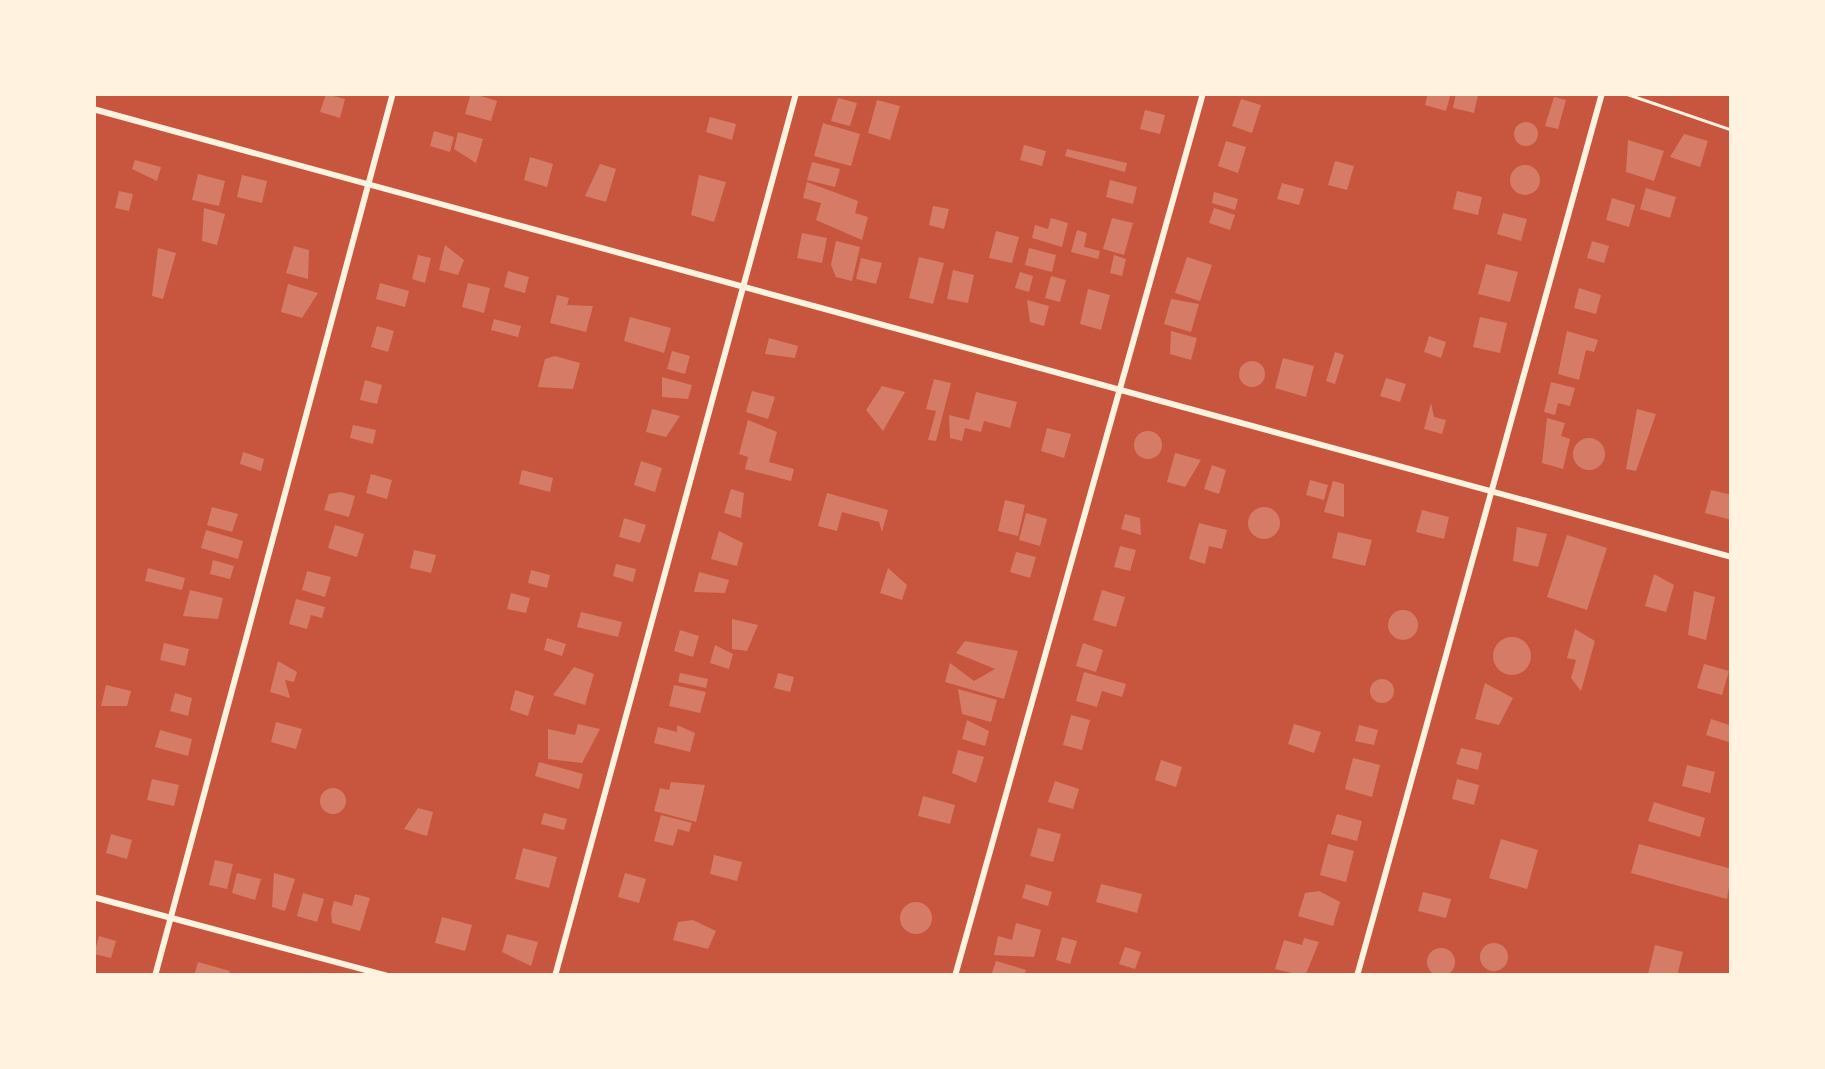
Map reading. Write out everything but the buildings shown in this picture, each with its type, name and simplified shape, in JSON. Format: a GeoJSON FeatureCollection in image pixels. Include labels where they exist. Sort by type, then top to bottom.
{"type":"FeatureCollection","features":[{"type":"Feature","properties":{"kind":"street"},"geometry":{"type":"LineString","coordinates":[[155,976],[330,305],[372,184],[393,93]]}},
{"type":"Feature","properties":{"kind":"street"},"geometry":{"type":"LineString","coordinates":[[555,976],[748,290],[796,93]]}},
{"type":"Feature","properties":{"kind":"street"},"geometry":{"type":"LineString","coordinates":[[955,976],[1203,93]]}},
{"type":"Feature","properties":{"kind":"street"},"geometry":{"type":"LineString","coordinates":[[1357,976],[1488,489],[1602,93]]}},
{"type":"Feature","properties":{"kind":"street"},"geometry":{"type":"LineString","coordinates":[[93,110],[1732,557]]}},
{"type":"Feature","properties":{"kind":"street"},"geometry":{"type":"LineString","coordinates":[[93,898],[387,976]]}},
{"type":"Feature","properties":{"kind":"lane"},"geometry":{"type":"LineString","coordinates":[[1624,93],[1732,130]]}}]}
